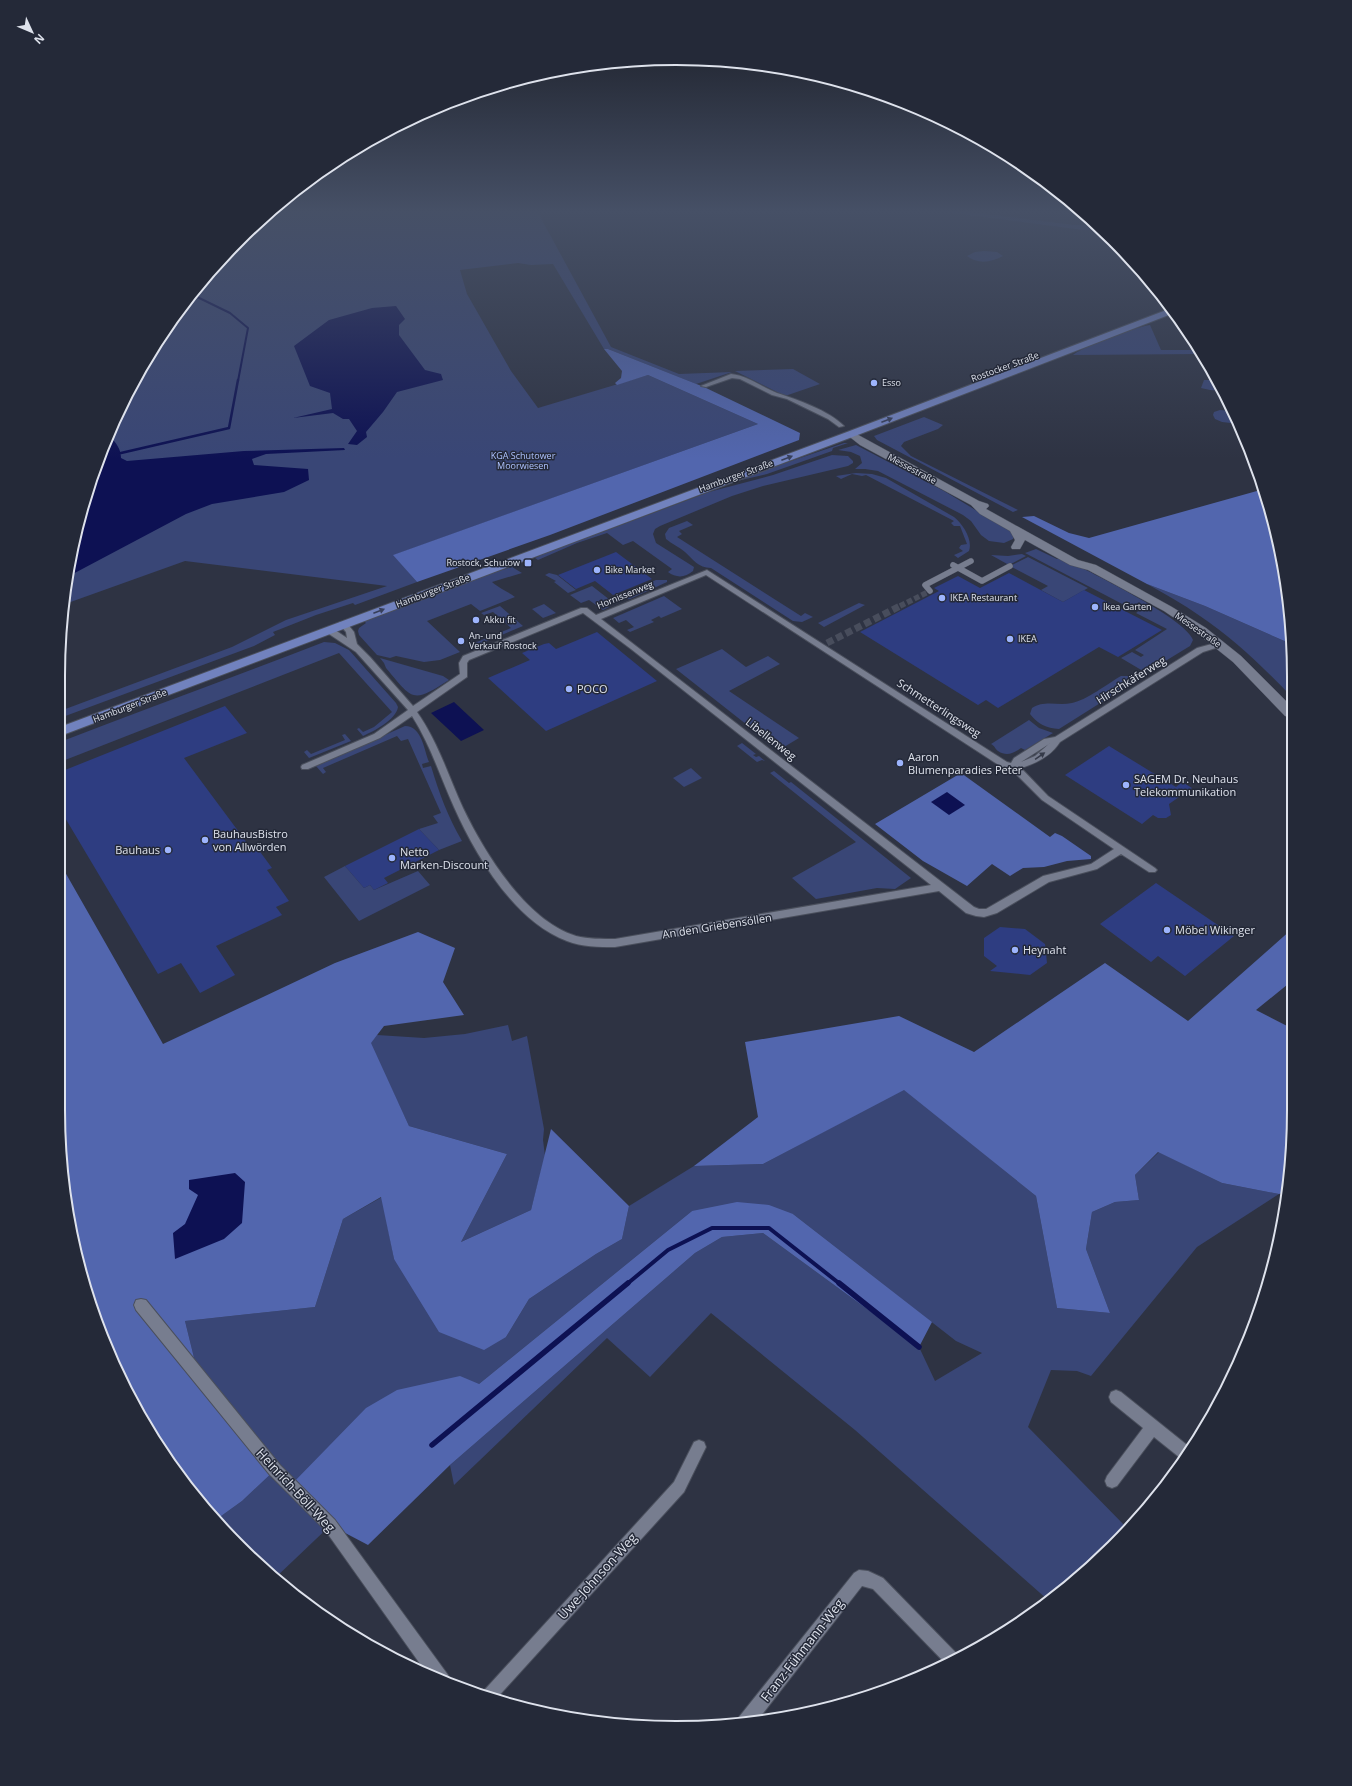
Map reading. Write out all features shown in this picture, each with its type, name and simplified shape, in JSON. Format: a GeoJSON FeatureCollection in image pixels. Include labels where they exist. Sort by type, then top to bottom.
{"type":"FeatureCollection","features":[{"type":"Feature","properties":{"kind":"main road","name":"Rostocker Straße"},"geometry":{"type":"LineString","coordinates":[[893,407],[1164,308]]}},
{"type":"Feature","properties":{"kind":"main road","name":"Rostocker Straße"},"geometry":{"type":"LineString","coordinates":[[846,428],[1167,313]]}},
{"type":"Feature","properties":{"kind":"main road","name":"Messestraße"},"geometry":{"type":"LineString","coordinates":[[846,428],[862,443],[975,503],[991,508],[1079,556],[1092,567]]}},
{"type":"Feature","properties":{"kind":"main road","name":"Hamburger Straße"},"geometry":{"type":"LineString","coordinates":[[65,721],[339,621],[450,574],[772,454],[846,428]]}},
{"type":"Feature","properties":{"kind":"main road","name":"Messestraße"},"geometry":{"type":"LineString","coordinates":[[975,503],[984,512],[1074,562],[1092,567],[1168,609],[1219,644],[1241,662],[1287,710]]}},
{"type":"Feature","properties":{"kind":"main road"},"geometry":{"type":"LineString","coordinates":[[1014,528],[1020,540],[1016,547]]}},
{"type":"Feature","properties":{"kind":"main road","name":"Hamburger Straße"},"geometry":{"type":"LineString","coordinates":[[65,730],[325,626]]}},
{"type":"Feature","properties":{"kind":"street"},"geometry":{"type":"LineString","coordinates":[[704,386],[731,376],[741,377],[774,394],[795,401],[830,418],[846,428]]}},
{"type":"Feature","properties":{"kind":"street"},"geometry":{"type":"LineString","coordinates":[[930,591],[925,585],[956,566],[971,561]]}},
{"type":"Feature","properties":{"kind":"street"},"geometry":{"type":"LineString","coordinates":[[956,566],[982,581],[1010,566]]}},
{"type":"Feature","properties":{"kind":"street","name":"Hornissenweg"},"geometry":{"type":"LineString","coordinates":[[595,618],[706,572]]}},
{"type":"Feature","properties":{"kind":"street","name":"Schmetterlingsweg"},"geometry":{"type":"LineString","coordinates":[[706,572],[997,760],[1014,766],[1046,798],[1152,870]]}},
{"type":"Feature","properties":{"kind":"street","name":"Hornissenweg"},"geometry":{"type":"LineString","coordinates":[[412,711],[464,675],[463,663],[466,658],[584,610]]}},
{"type":"Feature","properties":{"kind":"street","name":"Libellenweg"},"geometry":{"type":"LineString","coordinates":[[584,610],[634,647],[941,887]]}},
{"type":"Feature","properties":{"kind":"street","name":"An den Griebensöllen"},"geometry":{"type":"LineString","coordinates":[[339,621],[350,632],[354,646]]}},
{"type":"Feature","properties":{"kind":"street","name":"An den Griebensöllen"},"geometry":{"type":"LineString","coordinates":[[325,626],[336,637],[354,646],[412,711],[431,741],[466,824],[489,862],[518,900],[537,919],[550,929],[570,939],[598,943],[615,943],[941,887]]}},
{"type":"Feature","properties":{"kind":"street","name":"Hirschkäferweg"},"geometry":{"type":"LineString","coordinates":[[1014,766],[1017,760],[1048,741],[1057,740],[1200,650],[1219,644]]}},
{"type":"Feature","properties":{"kind":"street"},"geometry":{"type":"LineString","coordinates":[[305,767],[377,736],[412,711]]}},
{"type":"Feature","properties":{"kind":"street"},"geometry":{"type":"LineString","coordinates":[[941,887],[970,910],[976,913],[984,914],[1046,879],[1094,867],[1121,849]]}},
{"type":"Feature","properties":{"kind":"street","name":"Heinrich-Böll-Weg"},"geometry":{"type":"LineString","coordinates":[[141,1305],[275,1470],[330,1525],[435,1671]]}},
{"type":"Feature","properties":{"kind":"street"},"geometry":{"type":"LineString","coordinates":[[1116,1397],[1183,1451]]}},
{"type":"Feature","properties":{"kind":"street"},"geometry":{"type":"LineString","coordinates":[[1112,1481],[1153,1427]]}},
{"type":"Feature","properties":{"kind":"street","name":"Uwe-Johnson-Weg"},"geometry":{"type":"LineString","coordinates":[[491,1692],[679,1487],[699,1447]]}},
{"type":"Feature","properties":{"kind":"street","name":"Franz-Fühmann-Weg"},"geometry":{"type":"LineString","coordinates":[[750,1717],[859,1578],[868,1579],[878,1583],[949,1656]]}},
{"type":"Feature","properties":{"kind":"green space","name":"KGA Schutower Moorwiesen"},"geometry":{"type":"Polygon","coordinates":[[[201,292],[467,292],[511,371],[538,408],[648,375],[758,424],[394,555],[417,582],[355,605],[353,603],[316,615],[273,632],[275,635],[254,646],[65,716],[65,709],[232,647],[286,620],[387,586],[185,561],[69,602],[77,557],[86,518],[97,480],[112,442],[128,406],[147,370],[168,337],[201,292]]]}},
{"type":"Feature","properties":{"kind":"green space"},"geometry":{"type":"Polygon","coordinates":[[[570,292],[581,292],[611,347],[679,374],[732,372],[696,384],[608,349],[604,349],[570,292]]]}},
{"type":"Feature","properties":{"kind":"green space"},"geometry":{"type":"Polygon","coordinates":[[[1150,325],[1161,350],[1192,350],[1195,354],[1073,355],[1090,345],[1131,330],[1150,325]]]}},
{"type":"Feature","properties":{"kind":"green space"},"geometry":{"type":"Polygon","coordinates":[[[793,369],[820,384],[788,395],[783,395],[735,371],[793,369]]]}},
{"type":"Feature","properties":{"kind":"green space"},"geometry":{"type":"Polygon","coordinates":[[[1204,380],[1210,380],[1216,391],[1210,390],[1201,388],[1204,380]]]}},
{"type":"Feature","properties":{"kind":"green space"},"geometry":{"type":"Polygon","coordinates":[[[1220,410],[1226,411],[1232,423],[1222,422],[1215,419],[1213,415],[1214,412],[1220,410]]]}},
{"type":"Feature","properties":{"kind":"green space"},"geometry":{"type":"Polygon","coordinates":[[[924,417],[943,425],[938,429],[904,442],[901,446],[911,456],[1018,510],[1013,512],[877,440],[874,436],[924,417]]]}},
{"type":"Feature","properties":{"kind":"green space"},"geometry":{"type":"Polygon","coordinates":[[[844,443],[848,443],[833,448],[832,451],[767,474],[724,484],[844,443]]]}},
{"type":"Feature","properties":{"kind":"green space"},"geometry":{"type":"Polygon","coordinates":[[[856,445],[944,491],[1012,532],[1014,536],[1013,539],[1004,543],[989,541],[981,535],[971,521],[963,515],[878,471],[855,469],[862,463],[860,456],[851,452],[838,450],[856,445]]]}},
{"type":"Feature","properties":{"kind":"green space"},"geometry":{"type":"Polygon","coordinates":[[[832,455],[848,456],[853,463],[848,466],[763,486],[732,496],[655,529],[653,534],[656,543],[694,567],[693,571],[687,575],[677,576],[671,574],[668,572],[672,569],[633,541],[623,545],[607,533],[577,543],[538,560],[535,558],[550,550],[709,492],[773,475],[832,455]]]}},
{"type":"Feature","properties":{"kind":"green space"},"geometry":{"type":"Polygon","coordinates":[[[856,473],[872,474],[886,478],[954,517],[966,532],[970,542],[969,551],[958,558],[954,555],[963,551],[959,548],[961,545],[967,544],[960,526],[954,526],[951,523],[954,521],[866,475],[862,476],[852,474],[841,479],[836,476],[856,473]]]}},
{"type":"Feature","properties":{"kind":"green space"},"geometry":{"type":"Polygon","coordinates":[[[687,521],[693,525],[679,531],[682,534],[677,537],[801,616],[805,613],[813,617],[802,622],[793,621],[711,568],[706,568],[699,565],[683,550],[666,539],[665,534],[669,528],[687,521]]]}},
{"type":"Feature","properties":{"kind":"green space"},"geometry":{"type":"Polygon","coordinates":[[[1036,549],[1057,559],[1061,557],[1154,607],[1186,631],[1193,640],[1190,646],[1149,671],[1143,671],[1121,658],[1132,652],[1141,657],[1144,655],[1135,650],[1167,629],[1136,613],[1140,610],[1132,605],[1128,607],[1025,553],[1036,549]]]}},
{"type":"Feature","properties":{"kind":"green space"},"geometry":{"type":"Polygon","coordinates":[[[1022,554],[1026,556],[1009,565],[991,555],[1008,556],[1022,554]]]}},
{"type":"Feature","properties":{"kind":"green space"},"geometry":{"type":"Polygon","coordinates":[[[1028,557],[1088,588],[1063,602],[1041,590],[1048,586],[1010,566],[1028,557]]]}},
{"type":"Feature","properties":{"kind":"green space"},"geometry":{"type":"Polygon","coordinates":[[[512,567],[522,573],[492,582],[515,597],[480,611],[471,604],[427,621],[460,652],[440,660],[424,662],[396,656],[390,658],[377,655],[359,635],[359,628],[366,623],[364,621],[483,576],[512,567]]]}},
{"type":"Feature","properties":{"kind":"green space"},"geometry":{"type":"Polygon","coordinates":[[[549,573],[557,575],[576,590],[568,593],[554,582],[556,581],[545,575],[549,573]]]}},
{"type":"Feature","properties":{"kind":"green space"},"geometry":{"type":"Polygon","coordinates":[[[656,580],[667,580],[667,582],[630,599],[618,598],[625,593],[656,580]]]}},
{"type":"Feature","properties":{"kind":"green space"},"geometry":{"type":"Polygon","coordinates":[[[1147,584],[1205,606],[1286,642],[1287,692],[1236,643],[1187,607],[1147,584]]]}},
{"type":"Feature","properties":{"kind":"green space"},"geometry":{"type":"Polygon","coordinates":[[[592,586],[610,600],[609,607],[603,610],[589,600],[581,603],[570,595],[592,586]]]}},
{"type":"Feature","properties":{"kind":"green space"},"geometry":{"type":"Polygon","coordinates":[[[664,596],[682,609],[661,618],[659,616],[651,620],[654,622],[630,632],[627,630],[634,627],[626,620],[619,623],[613,618],[664,596]]]}},
{"type":"Feature","properties":{"kind":"green space"},"geometry":{"type":"Polygon","coordinates":[[[859,603],[865,605],[824,627],[818,623],[859,603]]]}},
{"type":"Feature","properties":{"kind":"green space"},"geometry":{"type":"Polygon","coordinates":[[[544,604],[556,613],[543,618],[532,609],[544,604]]]}},
{"type":"Feature","properties":{"kind":"green space"},"geometry":{"type":"Polygon","coordinates":[[[500,606],[523,626],[475,646],[472,644],[511,628],[493,612],[484,615],[481,613],[500,606]]]}},
{"type":"Feature","properties":{"kind":"green space"},"geometry":{"type":"Polygon","coordinates":[[[324,642],[335,643],[349,650],[398,707],[389,721],[363,736],[357,729],[359,728],[363,732],[374,727],[392,712],[339,653],[65,760],[65,740],[324,642]]]}},
{"type":"Feature","properties":{"kind":"green space"},"geometry":{"type":"Polygon","coordinates":[[[722,649],[746,667],[768,656],[780,664],[729,691],[799,738],[779,750],[676,669],[722,649]]]}},
{"type":"Feature","properties":{"kind":"green space"},"geometry":{"type":"Polygon","coordinates":[[[380,658],[443,676],[449,680],[427,693],[414,695],[402,687],[386,668],[380,658]]]}},
{"type":"Feature","properties":{"kind":"green space"},"geometry":{"type":"Polygon","coordinates":[[[1121,676],[1128,676],[1133,680],[1132,683],[1059,729],[1050,728],[1043,725],[1030,714],[1032,708],[1041,704],[1067,704],[1078,701],[1121,676]]]}},
{"type":"Feature","properties":{"kind":"green space"},"geometry":{"type":"Polygon","coordinates":[[[1029,720],[1039,728],[1053,733],[1025,750],[1021,748],[1010,754],[1001,753],[991,744],[1029,720]]]}},
{"type":"Feature","properties":{"kind":"green space"},"geometry":{"type":"Polygon","coordinates":[[[405,726],[411,727],[415,730],[422,740],[429,762],[422,764],[423,768],[431,766],[444,805],[462,841],[439,850],[419,829],[438,823],[433,816],[441,813],[408,739],[401,741],[397,736],[323,768],[326,772],[323,774],[316,766],[405,726]]]}},
{"type":"Feature","properties":{"kind":"green space"},"geometry":{"type":"Polygon","coordinates":[[[345,734],[351,741],[309,758],[304,752],[307,750],[311,754],[345,740],[342,735],[345,734]]]}},
{"type":"Feature","properties":{"kind":"green space"},"geometry":{"type":"Polygon","coordinates":[[[742,743],[756,754],[753,755],[756,757],[759,756],[765,761],[762,760],[757,762],[737,746],[742,743]]]}},
{"type":"Feature","properties":{"kind":"green space"},"geometry":{"type":"Polygon","coordinates":[[[691,768],[702,778],[684,787],[673,778],[691,768]]]}},
{"type":"Feature","properties":{"kind":"green space"},"geometry":{"type":"Polygon","coordinates":[[[774,771],[789,783],[791,782],[911,878],[895,889],[877,888],[816,899],[792,878],[856,842],[770,773],[774,771]]]}},
{"type":"Feature","properties":{"kind":"green space"},"geometry":{"type":"Polygon","coordinates":[[[345,866],[364,888],[370,885],[374,890],[418,871],[430,885],[359,921],[324,877],[345,866]]]}},
{"type":"Feature","properties":{"kind":"green space"},"geometry":{"type":"Polygon","coordinates":[[[508,1025],[512,1041],[527,1036],[544,1129],[543,1140],[545,1156],[531,1210],[461,1242],[507,1154],[409,1126],[370,1043],[377,1035],[424,1038],[465,1034],[508,1025]]]}},
{"type":"Feature","properties":{"kind":"green space"},"geometry":{"type":"Polygon","coordinates":[[[904,1089],[1036,1196],[1057,1308],[1110,1313],[1086,1249],[1092,1212],[1115,1202],[1139,1200],[1135,1175],[1159,1152],[1222,1183],[1279,1194],[1197,1247],[1091,1376],[1077,1371],[1051,1370],[1028,1427],[1124,1525],[1079,1569],[1045,1597],[855,1430],[711,1313],[650,1377],[607,1338],[454,1485],[450,1465],[695,1253],[722,1237],[763,1233],[919,1347],[935,1381],[982,1353],[956,1341],[793,1214],[692,1211],[479,1384],[279,1574],[244,1542],[220,1517],[242,1501],[275,1470],[199,1378],[185,1321],[315,1307],[343,1219],[382,1197],[394,1259],[506,1337],[529,1299],[596,1254],[622,1239],[629,1206],[694,1166],[763,1164],[904,1089]]]}},
{"type":"Feature","properties":{"kind":"shaded area"},"geometry":{"type":"Polygon","coordinates":[[[396,306],[405,319],[399,325],[399,335],[425,370],[441,374],[443,380],[397,392],[366,432],[367,437],[357,445],[348,444],[357,431],[349,419],[343,419],[333,413],[293,418],[332,409],[330,393],[310,386],[294,346],[329,320],[372,308],[396,306]]]}},
{"type":"Feature","properties":{"kind":"shaded area"},"geometry":{"type":"Polygon","coordinates":[[[604,349],[608,349],[704,387],[800,433],[799,440],[550,535],[417,582],[393,555],[758,424],[648,375],[617,385],[615,383],[621,378],[622,371],[604,349]]]}},
{"type":"Feature","properties":{"kind":"shaded area"},"geometry":{"type":"Polygon","coordinates":[[[113,440],[118,446],[121,458],[127,461],[244,451],[344,448],[345,450],[266,454],[252,459],[254,465],[308,469],[309,480],[284,492],[212,504],[186,514],[74,573],[86,518],[97,480],[113,440]]]}},
{"type":"Feature","properties":{"kind":"shaded area"},"geometry":{"type":"Polygon","coordinates":[[[1258,491],[1275,557],[1282,596],[1286,642],[1205,606],[1147,584],[1022,517],[1034,516],[1069,533],[1089,538],[1258,491]]]}},
{"type":"Feature","properties":{"kind":"shaded area"},"geometry":{"type":"Polygon","coordinates":[[[454,702],[484,730],[461,741],[431,713],[454,702]]]}},
{"type":"Feature","properties":{"kind":"shaded area"},"geometry":{"type":"Polygon","coordinates":[[[961,773],[1050,837],[1055,833],[1062,836],[1091,856],[1091,859],[1067,861],[1044,867],[1023,868],[1010,876],[992,864],[967,886],[923,861],[875,824],[961,773]]]}},
{"type":"Feature","properties":{"kind":"shaded area"},"geometry":{"type":"Polygon","coordinates":[[[947,792],[965,805],[949,815],[931,802],[947,792]]]}},
{"type":"Feature","properties":{"kind":"shaded area"},"geometry":{"type":"Polygon","coordinates":[[[65,872],[163,1044],[335,963],[418,932],[455,948],[443,982],[464,1015],[384,1026],[371,1043],[409,1126],[507,1154],[461,1242],[531,1210],[551,1129],[629,1206],[622,1239],[596,1254],[529,1299],[506,1337],[484,1350],[439,1332],[394,1259],[381,1197],[343,1219],[315,1307],[185,1321],[199,1378],[275,1470],[242,1501],[220,1517],[191,1482],[168,1449],[147,1416],[128,1380],[97,1306],[86,1268],[70,1190],[66,1150],[65,872]]]}},
{"type":"Feature","properties":{"kind":"shaded area"},"geometry":{"type":"Polygon","coordinates":[[[1287,933],[1287,985],[1256,1010],[1287,1026],[1286,1150],[1281,1193],[1222,1183],[1158,1152],[1135,1175],[1139,1200],[1115,1202],[1092,1212],[1086,1249],[1110,1313],[1057,1308],[1036,1196],[904,1090],[763,1164],[694,1166],[758,1117],[745,1042],[899,1016],[974,1052],[1105,963],[1188,1021],[1287,933]]]}},
{"type":"Feature","properties":{"kind":"shaded area"},"geometry":{"type":"Polygon","coordinates":[[[235,1173],[245,1182],[242,1223],[224,1239],[175,1259],[173,1233],[185,1224],[198,1195],[189,1189],[189,1180],[235,1173]]]}},
{"type":"Feature","properties":{"kind":"shaded area"},"geometry":{"type":"Polygon","coordinates":[[[737,1202],[769,1205],[793,1214],[932,1322],[919,1347],[763,1233],[722,1237],[695,1253],[450,1465],[368,1545],[330,1525],[291,1485],[366,1408],[397,1390],[460,1376],[479,1384],[692,1211],[737,1202]]]}},
{"type":"Feature","properties":{"kind":"building","name":"Bike Market"},"geometry":{"type":"Polygon","coordinates":[[[616,552],[652,579],[613,595],[595,581],[576,589],[558,575],[616,552]]]}},
{"type":"Feature","properties":{"kind":"building","name":"IKEA"},"geometry":{"type":"Polygon","coordinates":[[[1009,573],[1063,602],[1084,590],[1162,630],[1118,657],[1099,647],[998,708],[986,700],[978,705],[860,632],[939,591],[934,588],[958,576],[980,588],[1009,573]]]}},
{"type":"Feature","properties":{"kind":"building","name":"POCO"},"geometry":{"type":"Polygon","coordinates":[[[597,632],[657,681],[546,731],[488,678],[530,660],[522,653],[549,643],[556,649],[597,632]]]}},
{"type":"Feature","properties":{"kind":"building","name":"Bauhaus"},"geometry":{"type":"Polygon","coordinates":[[[225,706],[247,733],[184,758],[253,851],[258,849],[272,868],[267,870],[289,901],[276,907],[282,915],[216,946],[235,975],[200,993],[181,963],[158,974],[65,818],[65,770],[225,706]]]}},
{"type":"Feature","properties":{"kind":"building","name":"SAGEM Dr. Neuhaus Telekommunikation"},"geometry":{"type":"Polygon","coordinates":[[[1109,746],[1176,787],[1182,782],[1192,788],[1169,804],[1171,815],[1166,818],[1158,818],[1153,815],[1142,824],[1065,775],[1109,746]]]}},
{"type":"Feature","properties":{"kind":"building","name":"Netto Marken-Discount"},"geometry":{"type":"Polygon","coordinates":[[[419,829],[439,850],[384,878],[388,883],[374,890],[370,885],[364,888],[345,866],[419,829]]]}},
{"type":"Feature","properties":{"kind":"building","name":"Möbel Wikinger"},"geometry":{"type":"Polygon","coordinates":[[[1156,883],[1234,936],[1185,976],[1158,956],[1151,962],[1100,924],[1156,883]]]}},
{"type":"Feature","properties":{"kind":"building","name":"Heynaht"},"geometry":{"type":"Polygon","coordinates":[[[1000,927],[1025,929],[1045,944],[1047,963],[1030,975],[990,971],[997,966],[984,956],[984,938],[1000,927]]]}},
{"type":"Feature","properties":{"kind":"waterway"},"geometry":{"type":"LineString","coordinates":[[197,297],[230,313],[248,328],[238,381]]}},
{"type":"Feature","properties":{"kind":"waterway"},"geometry":{"type":"LineString","coordinates":[[121,453],[229,428],[238,380]]}},
{"type":"Feature","properties":{"kind":"waterway"},"geometry":{"type":"LineString","coordinates":[[627,1284],[668,1250],[712,1228],[769,1228],[840,1284]]}},
{"type":"Feature","properties":{"kind":"waterway"},"geometry":{"type":"LineString","coordinates":[[432,1445],[628,1283]]}},
{"type":"Feature","properties":{"kind":"waterway"},"geometry":{"type":"LineString","coordinates":[[839,1283],[919,1347]]}},
{"type":"Feature","properties":{"kind":"tunnel"},"geometry":{"type":"LineString","coordinates":[[902,605],[930,591]]}},
{"type":"Feature","properties":{"kind":"tunnel"},"geometry":{"type":"LineString","coordinates":[[827,643],[902,605]]}},
{"type":"Feature","properties":{"kind":"place","name":"Esso"},"geometry":{"type":"Point","coordinates":[874,383]}},
{"type":"Feature","properties":{"kind":"place","name":"Rostock, Schutow"},"geometry":{"type":"Point","coordinates":[528,563]}},
{"type":"Feature","properties":{"kind":"place","name":"Bike Market"},"geometry":{"type":"Point","coordinates":[597,570]}},
{"type":"Feature","properties":{"kind":"place","name":"IKEA Restaurant"},"geometry":{"type":"Point","coordinates":[942,598]}},
{"type":"Feature","properties":{"kind":"place","name":"Ikea Garten"},"geometry":{"type":"Point","coordinates":[1095,607]}},
{"type":"Feature","properties":{"kind":"place","name":"Akku fit"},"geometry":{"type":"Point","coordinates":[476,620]}},
{"type":"Feature","properties":{"kind":"place","name":"IKEA"},"geometry":{"type":"Point","coordinates":[1010,639]}},
{"type":"Feature","properties":{"kind":"place","name":"An- und Verkauf Rostock"},"geometry":{"type":"Point","coordinates":[461,641]}},
{"type":"Feature","properties":{"kind":"place","name":"POCO"},"geometry":{"type":"Point","coordinates":[569,689]}},
{"type":"Feature","properties":{"kind":"place","name":"Aaron Blumenparadies Peter"},"geometry":{"type":"Point","coordinates":[900,763]}},
{"type":"Feature","properties":{"kind":"place","name":"SAGEM Dr. Neuhaus Telekommunikation"},"geometry":{"type":"Point","coordinates":[1126,785]}},
{"type":"Feature","properties":{"kind":"place","name":"BauhausBistro von Allwörden"},"geometry":{"type":"Point","coordinates":[205,840]}},
{"type":"Feature","properties":{"kind":"place","name":"Bauhaus"},"geometry":{"type":"Point","coordinates":[168,850]}},
{"type":"Feature","properties":{"kind":"place","name":"Netto Marken-Discount"},"geometry":{"type":"Point","coordinates":[392,858]}},
{"type":"Feature","properties":{"kind":"place","name":"Möbel Wikinger"},"geometry":{"type":"Point","coordinates":[1167,930]}},
{"type":"Feature","properties":{"kind":"place","name":"Heynaht"},"geometry":{"type":"Point","coordinates":[1015,950]}}]}
